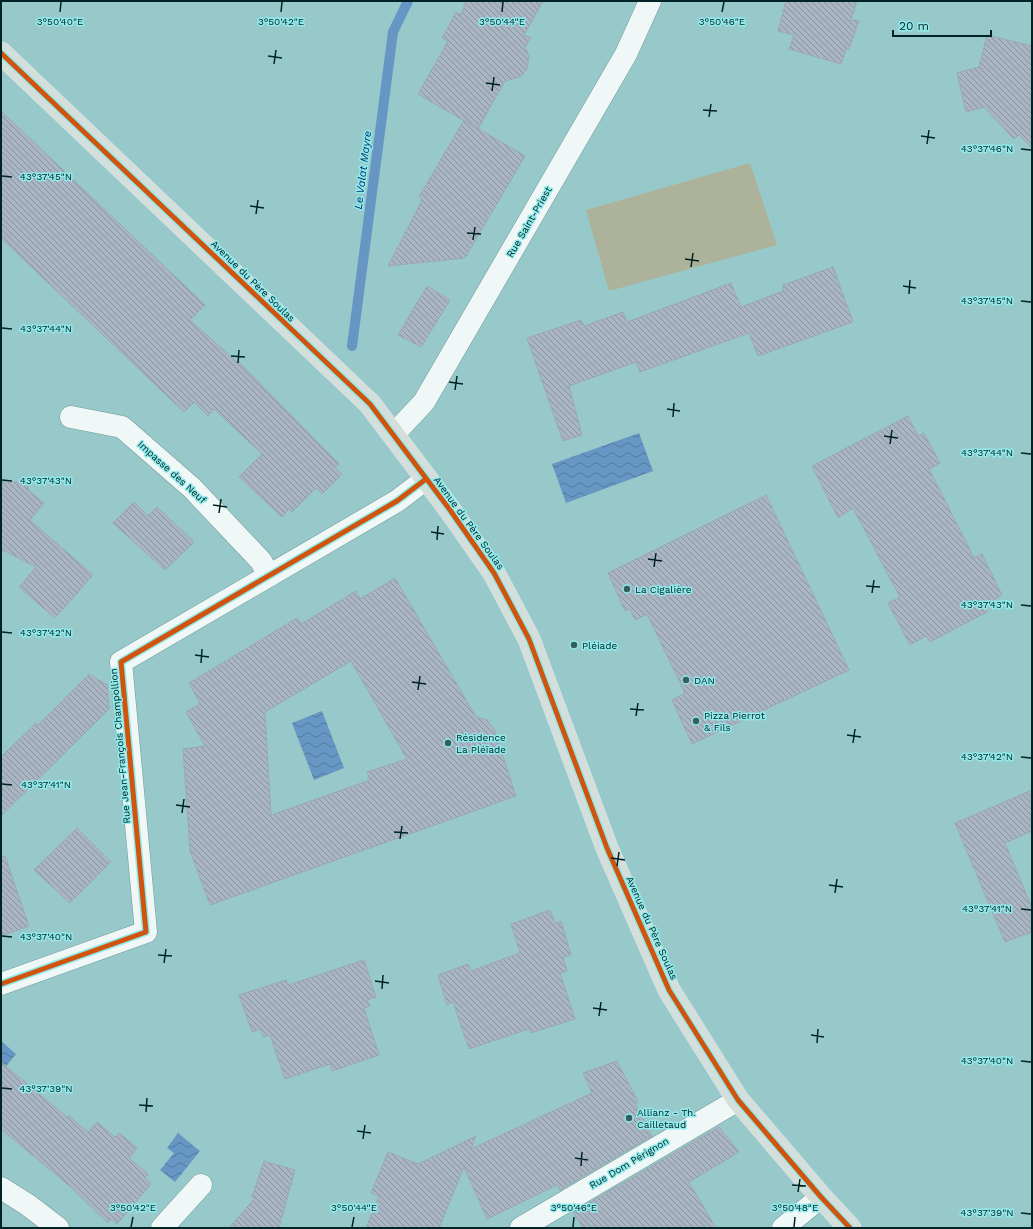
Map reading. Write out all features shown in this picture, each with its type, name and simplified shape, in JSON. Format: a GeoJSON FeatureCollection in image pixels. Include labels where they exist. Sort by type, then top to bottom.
{"type":"FeatureCollection","features":[{"type":"Feature","properties":{"kind":"main road","name":"Avenue du Père Soulas"},"geometry":{"type":"LineString","coordinates":[[1,53],[370,404],[450,510],[494,574],[511,603],[529,639],[607,848],[669,990],[738,1100],[820,1197],[850,1228]]}},
{"type":"Feature","properties":{"kind":"street","name":"Rue Saint-Priest"},"geometry":{"type":"LineString","coordinates":[[394,434],[424,402],[623,61],[650,1]]}},
{"type":"Feature","properties":{"kind":"street","name":"Impasse des Neuf"},"geometry":{"type":"LineString","coordinates":[[71,417],[122,427],[192,488],[261,561],[269,576]]}},
{"type":"Feature","properties":{"kind":"street","name":"Rue Jean-François Champollion"},"geometry":{"type":"LineString","coordinates":[[1,984],[146,932],[121,662],[397,501],[426,479]]}},
{"type":"Feature","properties":{"kind":"street","name":"Rue Dom Pérignon"},"geometry":{"type":"LineString","coordinates":[[522,1228],[738,1100]]}},
{"type":"Feature","properties":{"kind":"street"},"geometry":{"type":"LineString","coordinates":[[162,1228],[201,1185]]}},
{"type":"Feature","properties":{"kind":"street"},"geometry":{"type":"LineString","coordinates":[[1,1188],[28,1205],[58,1228]]}},
{"type":"Feature","properties":{"kind":"street"},"geometry":{"type":"LineString","coordinates":[[783,1228],[820,1197]]}},
{"type":"Feature","properties":{"kind":"green space"},"geometry":{"type":"Polygon","coordinates":[[[750,163],[777,245],[609,291],[586,210],[750,163]]]}},
{"type":"Feature","properties":{"kind":"water"},"geometry":{"type":"Polygon","coordinates":[[[639,433],[653,471],[566,503],[552,464],[639,433]]]}},
{"type":"Feature","properties":{"kind":"water"},"geometry":{"type":"Polygon","coordinates":[[[322,711],[344,768],[314,780],[292,723],[322,711]]]}},
{"type":"Feature","properties":{"kind":"water"},"geometry":{"type":"Polygon","coordinates":[[[1,1041],[16,1054],[3,1070],[1,1068],[1,1041]]]}},
{"type":"Feature","properties":{"kind":"water"},"geometry":{"type":"Polygon","coordinates":[[[178,1133],[200,1151],[175,1182],[160,1170],[174,1153],[167,1148],[178,1133]]]}},
{"type":"Feature","properties":{"kind":"building"},"geometry":{"type":"Polygon","coordinates":[[[466,1],[543,1],[524,35],[531,38],[525,47],[529,56],[527,69],[520,77],[505,81],[478,129],[418,94],[448,41],[442,38],[456,12],[461,15],[466,1]]]}},
{"type":"Feature","properties":{"kind":"building"},"geometry":{"type":"Polygon","coordinates":[[[786,1],[857,1],[851,20],[859,21],[849,49],[846,49],[841,64],[789,49],[794,35],[778,31],[786,1]]]}},
{"type":"Feature","properties":{"kind":"building"},"geometry":{"type":"Polygon","coordinates":[[[987,35],[1032,46],[1032,148],[1019,135],[1014,139],[984,107],[966,112],[957,73],[979,67],[987,35]]]}},
{"type":"Feature","properties":{"kind":"building"},"geometry":{"type":"Polygon","coordinates":[[[1,111],[205,305],[190,320],[238,363],[239,362],[339,464],[335,467],[342,474],[322,494],[316,488],[292,512],[289,509],[282,517],[239,477],[262,454],[214,409],[208,416],[194,402],[184,412],[1,238],[1,111]]]}},
{"type":"Feature","properties":{"kind":"building"},"geometry":{"type":"Polygon","coordinates":[[[464,120],[525,156],[465,258],[388,266],[422,200],[419,197],[464,120]]]}},
{"type":"Feature","properties":{"kind":"building"},"geometry":{"type":"Polygon","coordinates":[[[833,267],[853,322],[758,356],[749,333],[640,372],[636,362],[569,386],[582,435],[563,441],[527,338],[581,320],[584,326],[623,312],[627,322],[731,283],[741,307],[783,291],[783,285],[833,267]]]}},
{"type":"Feature","properties":{"kind":"building"},"geometry":{"type":"Polygon","coordinates":[[[427,286],[450,300],[421,347],[398,335],[427,286]]]}},
{"type":"Feature","properties":{"kind":"building"},"geometry":{"type":"Polygon","coordinates":[[[908,416],[918,436],[924,433],[940,463],[929,469],[974,558],[982,554],[1002,595],[985,606],[987,612],[930,642],[926,636],[910,645],[888,603],[900,597],[853,508],[838,518],[812,466],[908,416]]]}},
{"type":"Feature","properties":{"kind":"building"},"geometry":{"type":"Polygon","coordinates":[[[1,482],[27,482],[29,491],[44,503],[30,520],[93,575],[55,618],[19,587],[36,567],[1,549],[1,482]]]}},
{"type":"Feature","properties":{"kind":"building"},"geometry":{"type":"Polygon","coordinates":[[[766,495],[849,670],[692,744],[672,700],[685,693],[647,614],[635,620],[630,609],[625,611],[608,573],[766,495]]]}},
{"type":"Feature","properties":{"kind":"building"},"geometry":{"type":"Polygon","coordinates":[[[134,502],[148,516],[157,507],[194,542],[165,570],[113,523],[134,502]]]}},
{"type":"Feature","properties":{"kind":"building","name":"Résidence La Pléïade"},"geometry":{"type":"Polygon","coordinates":[[[395,578],[476,717],[487,720],[494,729],[516,796],[210,905],[190,851],[183,749],[205,746],[186,712],[200,704],[189,683],[297,618],[301,624],[356,591],[360,599],[395,578]],[[351,661],[265,712],[271,815],[370,780],[367,772],[407,759],[351,661]]]}},
{"type":"Feature","properties":{"kind":"building"},"geometry":{"type":"Polygon","coordinates":[[[89,674],[107,685],[109,709],[1,816],[1,757],[36,723],[38,725],[89,674]]]}},
{"type":"Feature","properties":{"kind":"building"},"geometry":{"type":"Polygon","coordinates":[[[1032,790],[1032,831],[1005,843],[1032,908],[1032,932],[1005,942],[955,823],[1032,790]]]}},
{"type":"Feature","properties":{"kind":"building"},"geometry":{"type":"Polygon","coordinates":[[[77,828],[111,862],[70,903],[34,870],[77,828]]]}},
{"type":"Feature","properties":{"kind":"building"},"geometry":{"type":"Polygon","coordinates":[[[5,856],[29,926],[1,936],[1,857],[5,856]]]}},
{"type":"Feature","properties":{"kind":"building"},"geometry":{"type":"Polygon","coordinates":[[[550,910],[555,923],[561,921],[571,955],[563,957],[567,971],[560,973],[575,1019],[531,1033],[529,1029],[469,1049],[453,1002],[447,1005],[438,975],[468,964],[471,971],[520,953],[511,924],[550,910]]]}},
{"type":"Feature","properties":{"kind":"building"},"geometry":{"type":"Polygon","coordinates":[[[364,960],[376,997],[367,1000],[370,1006],[364,1008],[379,1055],[332,1071],[330,1064],[285,1079],[270,1035],[263,1037],[261,1029],[252,1032],[239,995],[286,980],[288,985],[364,960]]]}},
{"type":"Feature","properties":{"kind":"building"},"geometry":{"type":"Polygon","coordinates":[[[617,1061],[638,1102],[635,1103],[652,1136],[560,1190],[557,1185],[487,1219],[464,1167],[439,1228],[366,1228],[379,1196],[371,1193],[388,1152],[418,1164],[476,1136],[471,1149],[592,1093],[583,1073],[617,1061]]]}},
{"type":"Feature","properties":{"kind":"building"},"geometry":{"type":"Polygon","coordinates":[[[1,1062],[67,1117],[69,1116],[88,1132],[97,1122],[115,1137],[119,1133],[137,1148],[129,1158],[148,1174],[145,1178],[151,1184],[117,1224],[111,1219],[108,1223],[72,1188],[1,1129],[1,1062]]]}},
{"type":"Feature","properties":{"kind":"building"},"geometry":{"type":"Polygon","coordinates":[[[719,1127],[739,1152],[689,1182],[716,1228],[583,1228],[573,1212],[719,1127]]]}},
{"type":"Feature","properties":{"kind":"building"},"geometry":{"type":"Polygon","coordinates":[[[264,1161],[295,1170],[279,1228],[229,1228],[255,1198],[252,1197],[264,1161]]]}},
{"type":"Feature","properties":{"kind":"waterway","name":"Le Valat Mayre"},"geometry":{"type":"LineString","coordinates":[[352,346],[393,32],[408,1]]}},
{"type":"Feature","properties":{"kind":"cycle path"},"geometry":{"type":"LineString","coordinates":[[1,53],[370,404],[450,510],[494,573],[529,639],[607,848],[669,990],[738,1100],[821,1197],[850,1228]]}},
{"type":"Feature","properties":{"kind":"cycle path"},"geometry":{"type":"LineString","coordinates":[[1,984],[146,932],[121,662],[397,501],[426,479]]}},
{"type":"Feature","properties":{"kind":"place","name":"La Cigalière"},"geometry":{"type":"Point","coordinates":[627,589]}},
{"type":"Feature","properties":{"kind":"place","name":"Pléiade"},"geometry":{"type":"Point","coordinates":[574,645]}},
{"type":"Feature","properties":{"kind":"place","name":"DAN"},"geometry":{"type":"Point","coordinates":[686,680]}},
{"type":"Feature","properties":{"kind":"place","name":"Pizza Pierrot & Fils"},"geometry":{"type":"Point","coordinates":[696,721]}},
{"type":"Feature","properties":{"kind":"place","name":"Résidence La Pléïade"},"geometry":{"type":"Point","coordinates":[448,743]}},
{"type":"Feature","properties":{"kind":"place","name":"Allianz - Th. Cailletaud"},"geometry":{"type":"Point","coordinates":[629,1118]}}]}
